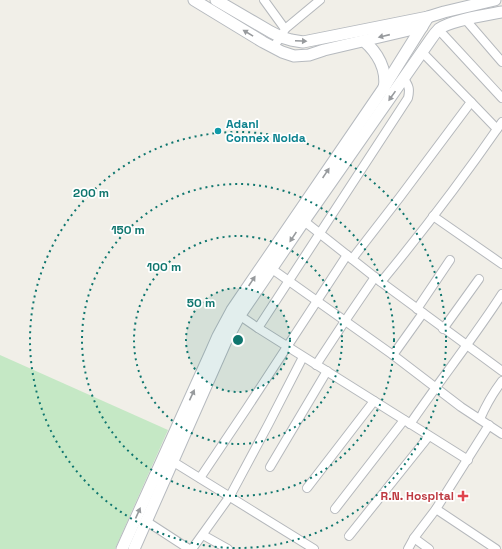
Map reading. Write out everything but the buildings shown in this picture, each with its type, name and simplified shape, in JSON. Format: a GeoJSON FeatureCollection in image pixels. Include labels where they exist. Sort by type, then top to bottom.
{"type":"FeatureCollection","features":[{"type":"Feature","properties":{"kind":"street"},"geometry":{"type":"LineString","coordinates":[[194,0],[273,48],[294,56],[309,55],[324,50],[422,27]]}},
{"type":"Feature","properties":{"kind":"street"},"geometry":{"type":"LineString","coordinates":[[216,0],[271,32],[283,33]]}},
{"type":"Feature","properties":{"kind":"street"},"geometry":{"type":"LineString","coordinates":[[264,0],[283,33],[291,40],[303,42],[428,17],[495,0]]}},
{"type":"Feature","properties":{"kind":"street"},"geometry":{"type":"LineString","coordinates":[[273,48],[283,33],[320,0]]}},
{"type":"Feature","properties":{"kind":"street"},"geometry":{"type":"LineString","coordinates":[[122,549],[218,336],[272,269],[422,52],[439,30],[465,19],[502,12]]}},
{"type":"Feature","properties":{"kind":"street"},"geometry":{"type":"LineString","coordinates":[[134,549],[225,343],[236,313],[384,89],[428,17]]}},
{"type":"Feature","properties":{"kind":"street"},"geometry":{"type":"LineString","coordinates":[[465,19],[502,62]]}},
{"type":"Feature","properties":{"kind":"street"},"geometry":{"type":"LineString","coordinates":[[439,30],[502,98]]}},
{"type":"Feature","properties":{"kind":"street"},"geometry":{"type":"LineString","coordinates":[[364,41],[374,51],[383,69],[385,83],[384,89]]}},
{"type":"Feature","properties":{"kind":"street"},"geometry":{"type":"LineString","coordinates":[[316,365],[345,321],[378,279],[433,216],[500,125],[471,102],[422,52]]}},
{"type":"Feature","properties":{"kind":"street"},"geometry":{"type":"LineString","coordinates":[[258,328],[408,98],[410,91],[409,86],[404,79]]}},
{"type":"Feature","properties":{"kind":"street"},"geometry":{"type":"LineString","coordinates":[[200,478],[316,301],[409,185],[471,102]]}},
{"type":"Feature","properties":{"kind":"street"},"geometry":{"type":"LineString","coordinates":[[433,216],[502,264]]}},
{"type":"Feature","properties":{"kind":"street"},"geometry":{"type":"LineString","coordinates":[[304,221],[443,329],[502,371]]}},
{"type":"Feature","properties":{"kind":"street"},"geometry":{"type":"LineString","coordinates":[[393,355],[450,260]]}},
{"type":"Feature","properties":{"kind":"street"},"geometry":{"type":"LineString","coordinates":[[272,269],[393,355],[461,407],[502,434]]}},
{"type":"Feature","properties":{"kind":"street"},"geometry":{"type":"LineString","coordinates":[[443,329],[479,279]]}},
{"type":"Feature","properties":{"kind":"street"},"geometry":{"type":"LineString","coordinates":[[335,509],[435,388],[467,346],[502,294]]}},
{"type":"Feature","properties":{"kind":"street"},"geometry":{"type":"LineString","coordinates":[[236,313],[303,357],[468,460]]}},
{"type":"Feature","properties":{"kind":"street"},"geometry":{"type":"LineString","coordinates":[[192,549],[230,496],[303,357]]}},
{"type":"Feature","properties":{"kind":"street"},"geometry":{"type":"LineString","coordinates":[[270,467],[327,371]]}},
{"type":"Feature","properties":{"kind":"street"},"geometry":{"type":"LineString","coordinates":[[480,419],[485,406],[498,392],[502,381]]}},
{"type":"Feature","properties":{"kind":"street"},"geometry":{"type":"LineString","coordinates":[[307,488],[374,401]]}},
{"type":"Feature","properties":{"kind":"street"},"geometry":{"type":"LineString","coordinates":[[408,549],[414,538],[436,509],[489,425]]}},
{"type":"Feature","properties":{"kind":"street"},"geometry":{"type":"LineString","coordinates":[[349,536],[428,436]]}},
{"type":"Feature","properties":{"kind":"street"},"geometry":{"type":"LineString","coordinates":[[172,461],[314,549]]}},
{"type":"Feature","properties":{"kind":"street"},"geometry":{"type":"LineString","coordinates":[[436,509],[496,549]]}},
{"type":"Feature","properties":{"kind":"street"},"geometry":{"type":"LineString","coordinates":[[146,521],[189,549]]}},
{"type":"Feature","properties":{"kind":"street"},"geometry":{"type":"LineString","coordinates":[[203,534],[228,549]]}},
{"type":"Feature","properties":{"kind":"street"},"geometry":{"type":"LineString","coordinates":[[414,538],[429,549]]}},
{"type":"Feature","properties":{"kind":"green space"},"geometry":{"type":"Polygon","coordinates":[[[0,355],[168,430],[115,549],[0,549],[0,355]]]}},
{"type":"Feature","properties":{"kind":"place","name":"Adani Connex Noida"},"geometry":{"type":"Point","coordinates":[218,131]}},
{"type":"Feature","properties":{"kind":"place","name":"R.N. Hospital"},"geometry":{"type":"Point","coordinates":[463,496]}}]}
